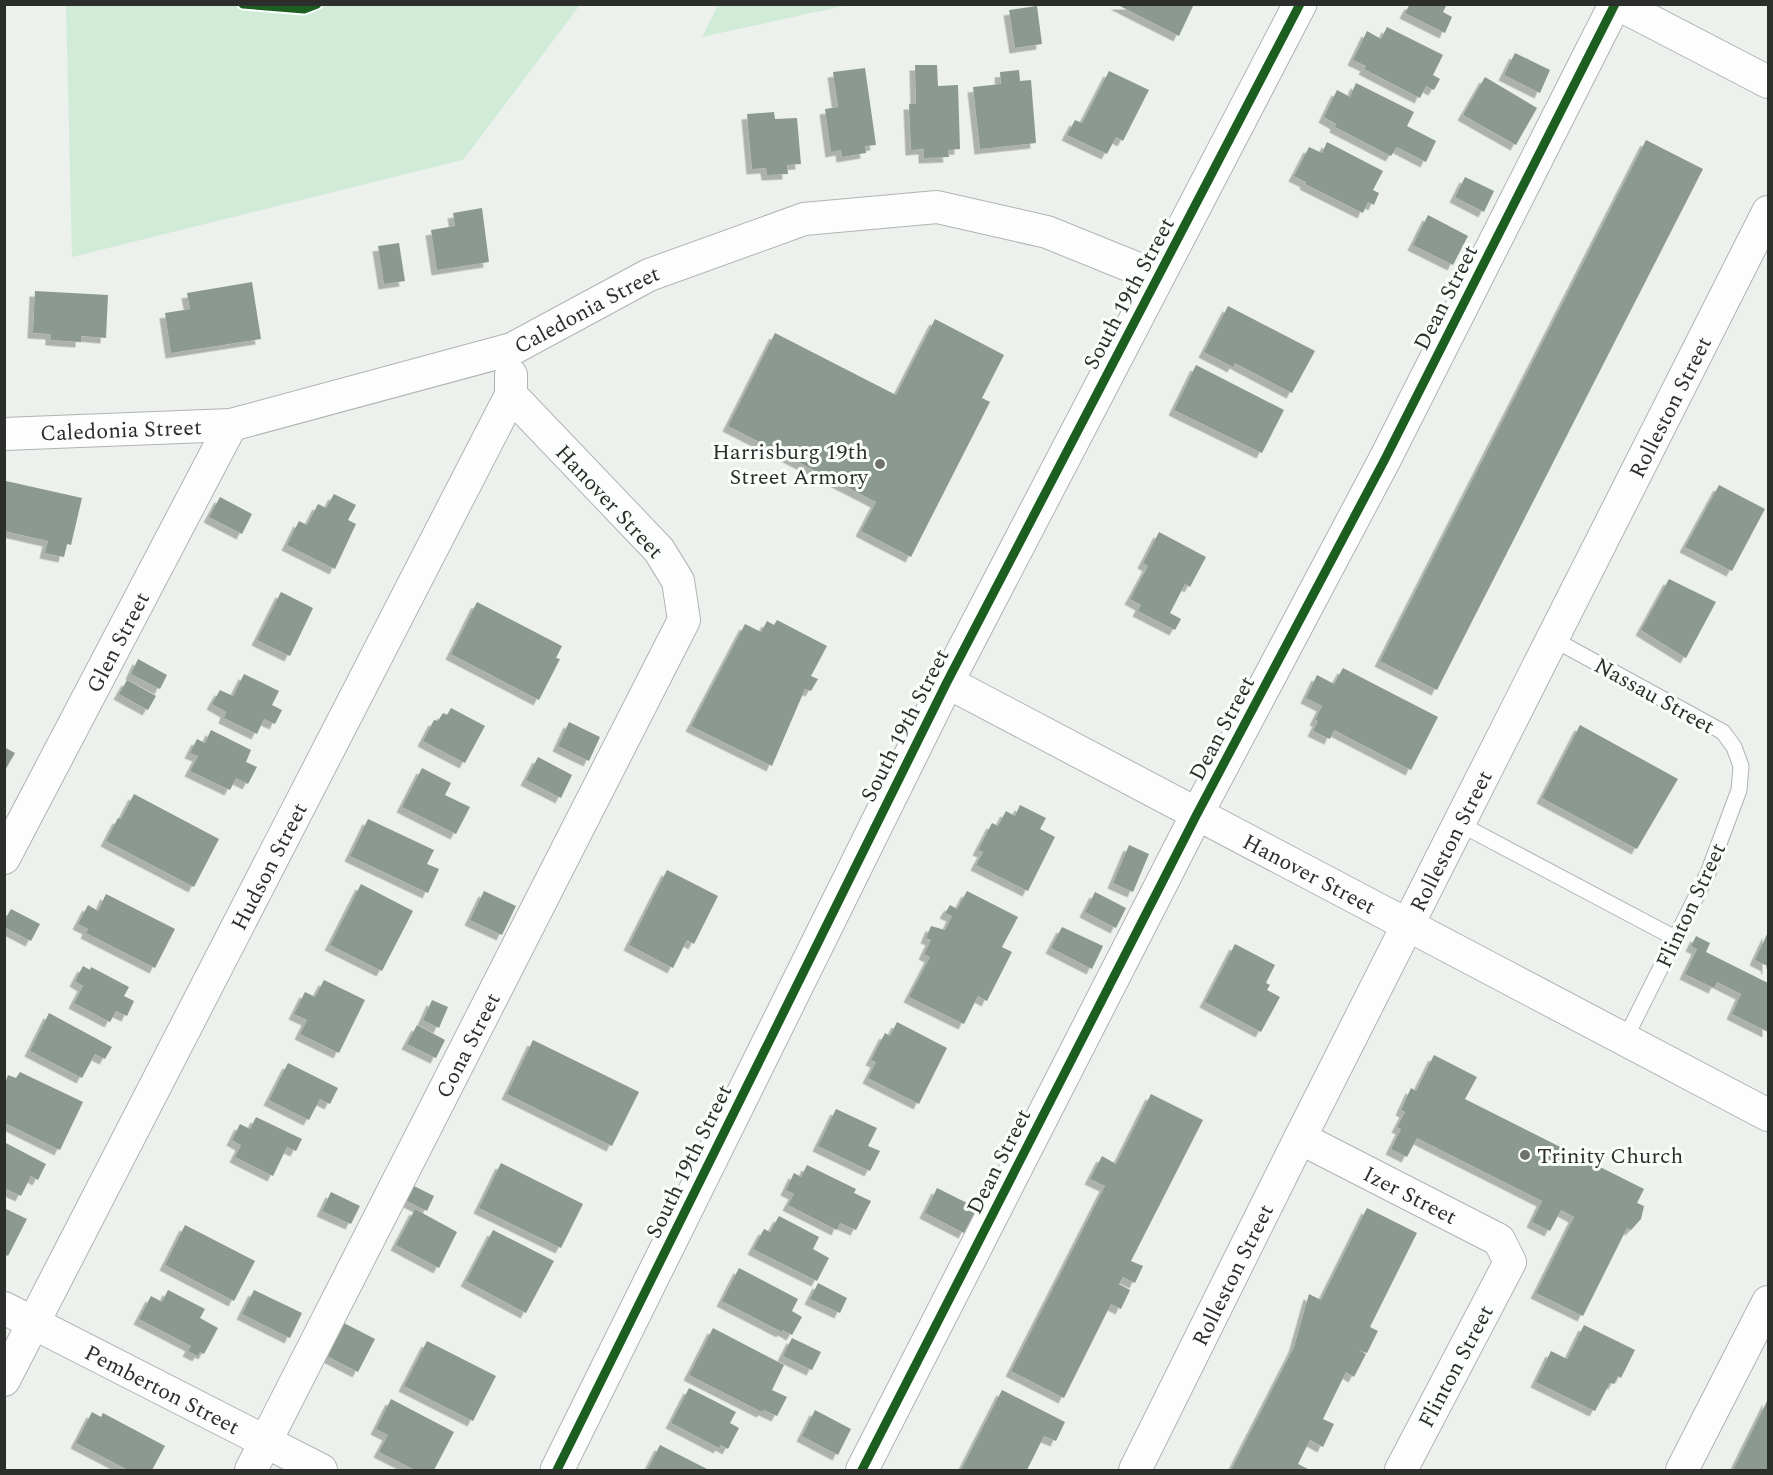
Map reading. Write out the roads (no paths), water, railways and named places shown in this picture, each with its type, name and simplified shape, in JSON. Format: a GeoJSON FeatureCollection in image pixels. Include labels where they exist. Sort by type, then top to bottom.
{"type":"FeatureCollection","features":[{"type":"Feature","properties":{"kind":"street","name":"South 19th Street"},"geometry":{"type":"LineString","coordinates":[[557,1470],[947,682],[1300,4]]}},
{"type":"Feature","properties":{"kind":"street"},"geometry":{"type":"LineString","coordinates":[[1617,4],[1768,82]]}},
{"type":"Feature","properties":{"kind":"street","name":"Dean Street"},"geometry":{"type":"LineString","coordinates":[[862,1470],[1197,814],[1380,469],[1617,4]]}},
{"type":"Feature","properties":{"kind":"street","name":"Caledonia Street"},"geometry":{"type":"LineString","coordinates":[[4,434],[231,425],[512,349],[649,275],[804,219],[937,207],[1047,232],[1158,277]]}},
{"type":"Feature","properties":{"kind":"street","name":"Rolleston Street"},"geometry":{"type":"LineString","coordinates":[[1135,1470],[1300,1138],[1768,212]]}},
{"type":"Feature","properties":{"kind":"street","name":"Hudson Street"},"geometry":{"type":"LineString","coordinates":[[4,1380],[511,395],[512,349]]}},
{"type":"Feature","properties":{"kind":"street","name":"Hanover Street"},"geometry":{"type":"LineString","coordinates":[[511,395],[658,550],[678,581],[684,620]]}},
{"type":"Feature","properties":{"kind":"street","name":"Glen Street"},"geometry":{"type":"LineString","coordinates":[[4,858],[231,425]]}},
{"type":"Feature","properties":{"kind":"street","name":"Cona Street"},"geometry":{"type":"LineString","coordinates":[[250,1470],[684,620]]}},
{"type":"Feature","properties":{"kind":"street","name":"Hanover Street"},"geometry":{"type":"LineString","coordinates":[[947,682],[1768,1115]]}},
{"type":"Feature","properties":{"kind":"street","name":"Izer Street"},"geometry":{"type":"LineString","coordinates":[[1300,1138],[1499,1240],[1510,1262]]}},
{"type":"Feature","properties":{"kind":"street","name":"Flinton Street"},"geometry":{"type":"LineString","coordinates":[[1401,1470],[1510,1262]]}},
{"type":"Feature","properties":{"kind":"street"},"geometry":{"type":"LineString","coordinates":[[1682,1470],[1768,1302]]}},
{"type":"Feature","properties":{"kind":"street","name":"Pemberton Street"},"geometry":{"type":"LineString","coordinates":[[4,1308],[321,1470]]}},
{"type":"Feature","properties":{"kind":"lane","name":"Nassau Street"},"geometry":{"type":"LineString","coordinates":[[1553,639],[1723,732],[1734,747],[1741,766]]}},
{"type":"Feature","properties":{"kind":"lane","name":"Flinton Street"},"geometry":{"type":"LineString","coordinates":[[1624,1039],[1708,873],[1739,790],[1741,766]]}},
{"type":"Feature","properties":{"kind":"lane"},"geometry":{"type":"LineString","coordinates":[[1460,824],[1675,938]]}},
{"type":"Feature","properties":{"kind":"place","name":"Harrisburg 19th Street Armory"},"geometry":{"type":"Point","coordinates":[880,464]}},
{"type":"Feature","properties":{"kind":"place","name":"Trinity Church"},"geometry":{"type":"Point","coordinates":[1525,1155]}}]}
